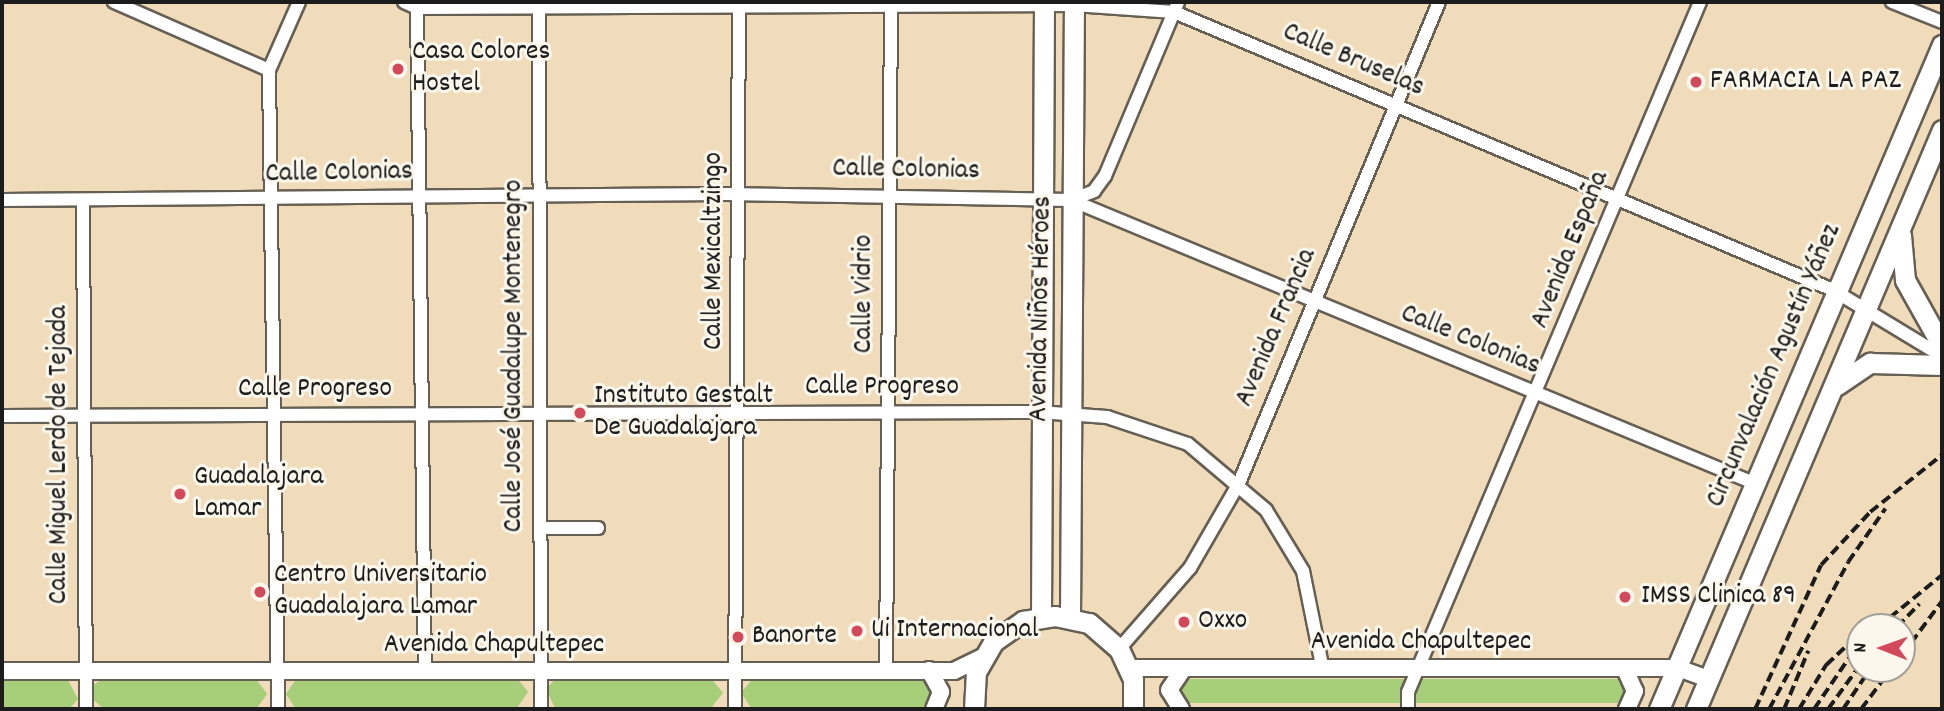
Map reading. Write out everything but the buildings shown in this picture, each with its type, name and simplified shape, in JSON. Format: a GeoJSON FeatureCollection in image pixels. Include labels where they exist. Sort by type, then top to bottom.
{"type":"FeatureCollection","features":[{"type":"Feature","properties":{"kind":"main road","name":"Avenida Niños Héroes"},"geometry":{"type":"LineString","coordinates":[[1041,617],[1039,412],[1044,3]]}},
{"type":"Feature","properties":{"kind":"main road","name":"Avenida Niños Héroes"},"geometry":{"type":"LineString","coordinates":[[1069,617],[1068,413],[1074,3]]}},
{"type":"Feature","properties":{"kind":"main road","name":"Circunvalación Agustín Yáñez"},"geometry":{"type":"LineString","coordinates":[[1659,709],[1942,45]]}},
{"type":"Feature","properties":{"kind":"main road"},"geometry":{"type":"LineString","coordinates":[[1696,709],[1942,130]]}},
{"type":"Feature","properties":{"kind":"main road"},"geometry":{"type":"LineString","coordinates":[[1900,229],[1905,280],[1942,346]]}},
{"type":"Feature","properties":{"kind":"main road"},"geometry":{"type":"LineString","coordinates":[[1833,388],[1870,363],[1942,365]]}},
{"type":"Feature","properties":{"kind":"main road"},"geometry":{"type":"LineString","coordinates":[[974,709],[983,657],[1007,630],[1041,617],[1069,617],[1088,623],[1119,649],[1130,668],[1133,709]]}},
{"type":"Feature","properties":{"kind":"street"},"geometry":{"type":"LineString","coordinates":[[114,2],[269,70]]}},
{"type":"Feature","properties":{"kind":"street"},"geometry":{"type":"LineString","coordinates":[[278,709],[269,70],[299,2]]}},
{"type":"Feature","properties":{"kind":"street","name":"Calle Bruselas"},"geometry":{"type":"LineString","coordinates":[[404,2],[417,5],[1074,3],[1176,7],[1396,107],[1619,198],[1836,292],[1867,308],[1942,356]]}},
{"type":"Feature","properties":{"kind":"street","name":"Avenida Francia"},"geometry":{"type":"LineString","coordinates":[[1119,649],[1190,568],[1239,483],[1440,2]]}},
{"type":"Feature","properties":{"kind":"street","name":"Avenida España"},"geometry":{"type":"LineString","coordinates":[[1408,709],[1418,670],[1538,395],[1700,2]]}},
{"type":"Feature","properties":{"kind":"street"},"geometry":{"type":"LineString","coordinates":[[1892,2],[1942,22]]}},
{"type":"Feature","properties":{"kind":"street","name":"Calle Vidrio"},"geometry":{"type":"LineString","coordinates":[[886,670],[891,3]]}},
{"type":"Feature","properties":{"kind":"street","name":"Calle José Guadalupe Montenegro"},"geometry":{"type":"LineString","coordinates":[[539,4],[541,709]]}},
{"type":"Feature","properties":{"kind":"street","name":"Calle Mexicaltzingo"},"geometry":{"type":"LineString","coordinates":[[735,709],[739,413],[738,4]]}},
{"type":"Feature","properties":{"kind":"street"},"geometry":{"type":"LineString","coordinates":[[417,5],[425,672]]}},
{"type":"Feature","properties":{"kind":"street"},"geometry":{"type":"LineString","coordinates":[[1071,200],[1094,191],[1105,176],[1176,7]]}},
{"type":"Feature","properties":{"kind":"street","name":"Calle Colonias"},"geometry":{"type":"LineString","coordinates":[[2,201],[739,194],[1071,200],[1314,304],[1754,483]]}},
{"type":"Feature","properties":{"kind":"street","name":"Calle Miguel Lerdo de Tejada"},"geometry":{"type":"LineString","coordinates":[[83,201],[86,709]]}},
{"type":"Feature","properties":{"kind":"street","name":"Calle Progreso"},"geometry":{"type":"LineString","coordinates":[[2,416],[1039,412],[1068,413],[1161,430],[1239,483],[1266,510],[1303,571],[1323,670]]}},
{"type":"Feature","properties":{"kind":"street"},"geometry":{"type":"LineString","coordinates":[[540,527],[598,528]]}},
{"type":"Feature","properties":{"kind":"street","name":"Avenida Chapultepec"},"geometry":{"type":"LineString","coordinates":[[2,671],[86,674],[954,671],[983,657]]}},
{"type":"Feature","properties":{"kind":"street","name":"Avenida Chapultepec"},"geometry":{"type":"LineString","coordinates":[[1130,668],[1182,671],[1678,668],[1709,680]]}},
{"type":"Feature","properties":{"kind":"street"},"geometry":{"type":"LineString","coordinates":[[1625,669],[1635,691],[1628,709]]}},
{"type":"Feature","properties":{"kind":"street"},"geometry":{"type":"LineString","coordinates":[[929,670],[941,692],[934,709]]}},
{"type":"Feature","properties":{"kind":"street"},"geometry":{"type":"LineString","coordinates":[[1181,709],[1169,690],[1182,671]]}},
{"type":"Feature","properties":{"kind":"green space"},"geometry":{"type":"Polygon","coordinates":[[[517,678],[528,692],[517,708],[295,708],[286,694],[296,679],[517,678]]]}},
{"type":"Feature","properties":{"kind":"green space"},"geometry":{"type":"Polygon","coordinates":[[[556,678],[711,678],[723,693],[711,708],[555,708],[546,689],[556,678]]]}},
{"type":"Feature","properties":{"kind":"green space"},"geometry":{"type":"Polygon","coordinates":[[[753,678],[930,678],[936,684],[930,709],[752,709],[741,693],[753,678]]]}},
{"type":"Feature","properties":{"kind":"green space"},"geometry":{"type":"Polygon","coordinates":[[[2,679],[68,680],[78,699],[70,708],[2,709],[2,679]]]}},
{"type":"Feature","properties":{"kind":"green space"},"geometry":{"type":"Polygon","coordinates":[[[103,679],[256,679],[267,694],[257,708],[103,708],[91,698],[93,685],[103,679]]]}},
{"type":"Feature","properties":{"kind":"green space"},"geometry":{"type":"Polygon","coordinates":[[[1184,679],[1407,679],[1402,703],[1184,703],[1174,688],[1184,679]]]}},
{"type":"Feature","properties":{"kind":"green space"},"geometry":{"type":"Polygon","coordinates":[[[1420,679],[1625,679],[1631,683],[1624,703],[1414,703],[1420,679]]]}},
{"type":"Feature","properties":{"kind":"railway"},"geometry":{"type":"LineString","coordinates":[[1755,709],[1821,565],[1870,512],[1942,455]]}},
{"type":"Feature","properties":{"kind":"railway"},"geometry":{"type":"LineString","coordinates":[[1769,709],[1848,562],[1885,509]]}},
{"type":"Feature","properties":{"kind":"railway"},"geometry":{"type":"LineString","coordinates":[[1895,613],[1942,575]]}},
{"type":"Feature","properties":{"kind":"railway"},"geometry":{"type":"LineString","coordinates":[[1916,636],[1942,601]]}},
{"type":"Feature","properties":{"kind":"railway"},"geometry":{"type":"LineString","coordinates":[[1910,613],[1919,604]]}},
{"type":"Feature","properties":{"kind":"railway"},"geometry":{"type":"LineString","coordinates":[[1799,709],[1826,665],[1846,646]]}},
{"type":"Feature","properties":{"kind":"railway"},"geometry":{"type":"LineString","coordinates":[[1784,709],[1808,651]]}},
{"type":"Feature","properties":{"kind":"railway"},"geometry":{"type":"LineString","coordinates":[[1814,709],[1846,662]]}},
{"type":"Feature","properties":{"kind":"railway"},"geometry":{"type":"LineString","coordinates":[[1828,709],[1847,683]]}},
{"type":"Feature","properties":{"kind":"railway"},"geometry":{"type":"LineString","coordinates":[[1843,709],[1861,683]]}},
{"type":"Feature","properties":{"kind":"railway"},"geometry":{"type":"LineString","coordinates":[[1861,709],[1880,683]]}},
{"type":"Feature","properties":{"kind":"place","name":"Casa Colores Hostel"},"geometry":{"type":"Point","coordinates":[398,69]}},
{"type":"Feature","properties":{"kind":"place","name":"FARMACIA LA PAZ"},"geometry":{"type":"Point","coordinates":[1696,82]}},
{"type":"Feature","properties":{"kind":"place","name":"Instituto Gestalt De Guadalajara"},"geometry":{"type":"Point","coordinates":[580,413]}},
{"type":"Feature","properties":{"kind":"place","name":"Guadalajara Lamar"},"geometry":{"type":"Point","coordinates":[180,494]}},
{"type":"Feature","properties":{"kind":"place","name":"Centro Universitario Guadalajara Lamar"},"geometry":{"type":"Point","coordinates":[260,592]}},
{"type":"Feature","properties":{"kind":"place","name":"IMSS Clinica 89"},"geometry":{"type":"Point","coordinates":[1625,597]}},
{"type":"Feature","properties":{"kind":"place","name":"Oxxo"},"geometry":{"type":"Point","coordinates":[1184,622]}},
{"type":"Feature","properties":{"kind":"place","name":"Ui Internacional"},"geometry":{"type":"Point","coordinates":[857,631]}},
{"type":"Feature","properties":{"kind":"place","name":"Banorte"},"geometry":{"type":"Point","coordinates":[738,637]}}]}
